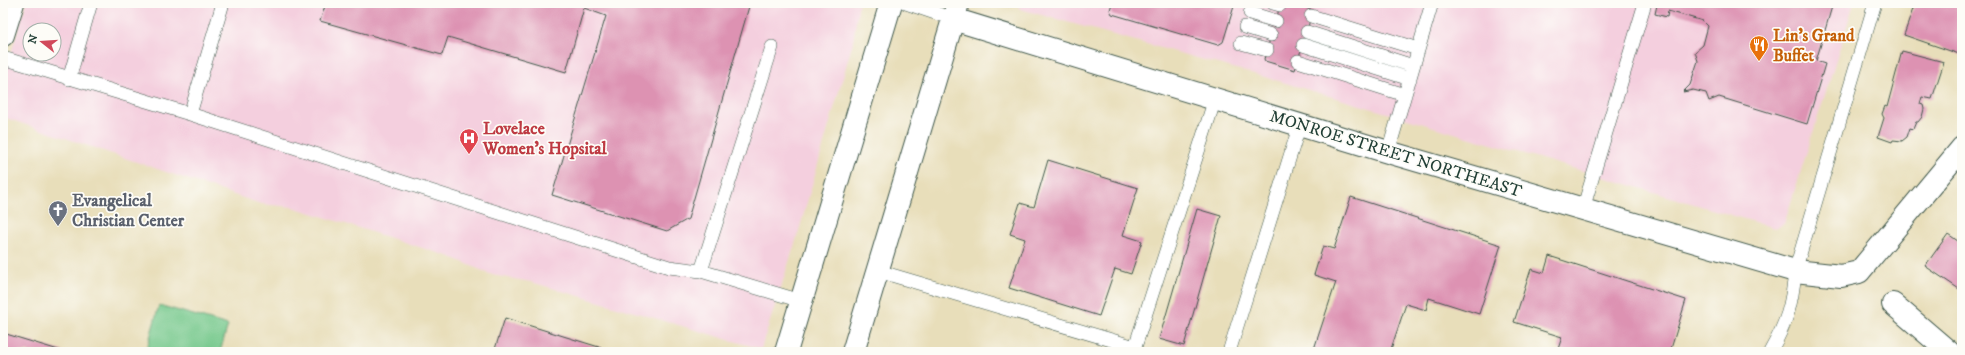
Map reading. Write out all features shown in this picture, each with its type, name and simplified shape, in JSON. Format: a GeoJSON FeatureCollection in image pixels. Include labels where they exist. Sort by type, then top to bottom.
{"type":"FeatureCollection","features":[{"type":"Feature","properties":{"kind":"street"},"geometry":{"type":"LineString","coordinates":[[3,36],[13,3]]}},
{"type":"Feature","properties":{"kind":"street"},"geometry":{"type":"LineString","coordinates":[[786,352],[891,3]]}},
{"type":"Feature","properties":{"kind":"street"},"geometry":{"type":"LineString","coordinates":[[853,352],[955,11]]}},
{"type":"Feature","properties":{"kind":"street","name":"MONROE STREET NORTHEAST"},"geometry":{"type":"LineString","coordinates":[[955,11],[1215,99],[1388,152],[1795,271],[1856,277],[1962,148]]}},
{"type":"Feature","properties":{"kind":"street"},"geometry":{"type":"LineString","coordinates":[[1893,304],[1949,352]]}},
{"type":"Feature","properties":{"kind":"lane"},"geometry":{"type":"LineString","coordinates":[[69,79],[91,3]]}},
{"type":"Feature","properties":{"kind":"lane"},"geometry":{"type":"LineString","coordinates":[[190,114],[223,3]]}},
{"type":"Feature","properties":{"kind":"lane"},"geometry":{"type":"LineString","coordinates":[[906,3],[955,11]]}},
{"type":"Feature","properties":{"kind":"lane"},"geometry":{"type":"LineString","coordinates":[[1388,152],[1432,3]]}},
{"type":"Feature","properties":{"kind":"lane"},"geometry":{"type":"LineString","coordinates":[[1583,209],[1645,3]]}},
{"type":"Feature","properties":{"kind":"lane"},"geometry":{"type":"LineString","coordinates":[[1770,352],[1783,329],[1792,302],[1795,271],[1876,3]]}},
{"type":"Feature","properties":{"kind":"lane"},"geometry":{"type":"LineString","coordinates":[[1250,13],[1276,21]]}},
{"type":"Feature","properties":{"kind":"lane"},"geometry":{"type":"LineString","coordinates":[[1311,16],[1418,49]]}},
{"type":"Feature","properties":{"kind":"lane"},"geometry":{"type":"LineString","coordinates":[[1246,27],[1271,35]]}},
{"type":"Feature","properties":{"kind":"lane"},"geometry":{"type":"LineString","coordinates":[[1307,32],[1413,66]]}},
{"type":"Feature","properties":{"kind":"lane"},"geometry":{"type":"LineString","coordinates":[[1241,43],[1267,50]]}},
{"type":"Feature","properties":{"kind":"lane"},"geometry":{"type":"LineString","coordinates":[[1303,45],[1410,79]]}},
{"type":"Feature","properties":{"kind":"lane"},"geometry":{"type":"LineString","coordinates":[[701,271],[772,47]]}},
{"type":"Feature","properties":{"kind":"lane"},"geometry":{"type":"LineString","coordinates":[[3,58],[190,114],[669,267],[701,271],[801,301]]}},
{"type":"Feature","properties":{"kind":"lane"},"geometry":{"type":"LineString","coordinates":[[1298,61],[1405,95]]}},
{"type":"Feature","properties":{"kind":"lane"},"geometry":{"type":"LineString","coordinates":[[878,271],[1135,347],[1215,99]]}},
{"type":"Feature","properties":{"kind":"lane"},"geometry":{"type":"LineString","coordinates":[[1229,352],[1300,124]]}},
{"type":"Feature","properties":{"kind":"shaded area","name":"Lovelace Women's Hopsital"},"geometry":{"type":"Polygon","coordinates":[[[26,3],[859,3],[853,42],[798,234],[761,349],[531,282],[492,275],[451,257],[292,207],[261,204],[3,117],[3,80],[26,3]]]}},
{"type":"Feature","properties":{"kind":"shaded area"},"geometry":{"type":"Polygon","coordinates":[[[1016,3],[1854,3],[1784,224],[1775,228],[1251,73],[1020,9],[1016,3]]]}},
{"type":"Feature","properties":{"kind":"green space"},"geometry":{"type":"Polygon","coordinates":[[[159,305],[228,325],[220,352],[146,352],[159,305]]]}},
{"type":"Feature","properties":{"kind":"building"},"geometry":{"type":"Polygon","coordinates":[[[326,3],[750,3],[688,219],[667,231],[552,195],[606,16],[584,8],[566,72],[448,37],[442,55],[320,21],[326,3]]]}},
{"type":"Feature","properties":{"kind":"building"},"geometry":{"type":"Polygon","coordinates":[[[1112,3],[1235,3],[1223,42],[1218,45],[1112,14],[1110,10],[1112,3]]]}},
{"type":"Feature","properties":{"kind":"building"},"geometry":{"type":"Polygon","coordinates":[[[1281,3],[1293,3],[1313,10],[1295,70],[1265,61],[1264,59],[1281,3]]]}},
{"type":"Feature","properties":{"kind":"building","name":"Lin's Grand Buffet"},"geometry":{"type":"Polygon","coordinates":[[[1655,3],[1833,3],[1816,61],[1825,64],[1807,124],[1719,97],[1709,101],[1706,93],[1693,90],[1683,92],[1690,85],[1698,61],[1695,52],[1703,45],[1708,26],[1703,21],[1668,11],[1667,17],[1655,14],[1657,5],[1655,3]]]}},
{"type":"Feature","properties":{"kind":"building"},"geometry":{"type":"Polygon","coordinates":[[[1915,3],[1962,3],[1962,55],[1904,35],[1915,3]]]}},
{"type":"Feature","properties":{"kind":"building"},"geometry":{"type":"Polygon","coordinates":[[[1902,51],[1944,62],[1932,99],[1922,97],[1920,104],[1923,105],[1924,109],[1922,117],[1918,122],[1916,122],[1913,129],[1910,128],[1907,137],[1902,141],[1893,140],[1892,142],[1878,137],[1884,118],[1882,114],[1885,106],[1887,107],[1902,51]]]}},
{"type":"Feature","properties":{"kind":"building"},"geometry":{"type":"Polygon","coordinates":[[[1048,160],[1138,188],[1123,235],[1142,241],[1131,274],[1115,269],[1099,316],[1009,288],[1025,239],[1010,234],[1020,203],[1034,207],[1048,160]]]}},
{"type":"Feature","properties":{"kind":"building"},"geometry":{"type":"Polygon","coordinates":[[[1351,197],[1501,245],[1479,314],[1429,298],[1426,310],[1406,304],[1390,352],[1313,352],[1336,282],[1314,275],[1323,246],[1334,249],[1351,197]]]}},
{"type":"Feature","properties":{"kind":"building"},"geometry":{"type":"Polygon","coordinates":[[[1197,209],[1221,216],[1184,346],[1159,339],[1197,209]]]}},
{"type":"Feature","properties":{"kind":"building"},"geometry":{"type":"Polygon","coordinates":[[[1948,234],[1962,244],[1962,291],[1925,266],[1948,234]]]}},
{"type":"Feature","properties":{"kind":"building"},"geometry":{"type":"Polygon","coordinates":[[[1549,256],[1686,300],[1670,352],[1568,352],[1558,349],[1562,337],[1514,322],[1531,269],[1544,273],[1549,256]]]}},
{"type":"Feature","properties":{"kind":"building"},"geometry":{"type":"Polygon","coordinates":[[[505,318],[615,352],[494,352],[505,318]]]}},
{"type":"Feature","properties":{"kind":"building"},"geometry":{"type":"Polygon","coordinates":[[[3,333],[65,352],[3,352],[3,333]]]}},
{"type":"Feature","properties":{"kind":"place","name":"Lin's Grand Buffet"},"geometry":{"type":"Point","coordinates":[1759,62]}},
{"type":"Feature","properties":{"kind":"place","name":"Lovelace Women's Hopsital"},"geometry":{"type":"Point","coordinates":[469,155]}},
{"type":"Feature","properties":{"kind":"place","name":"Evangelical Christian Center"},"geometry":{"type":"Point","coordinates":[58,227]}}]}
